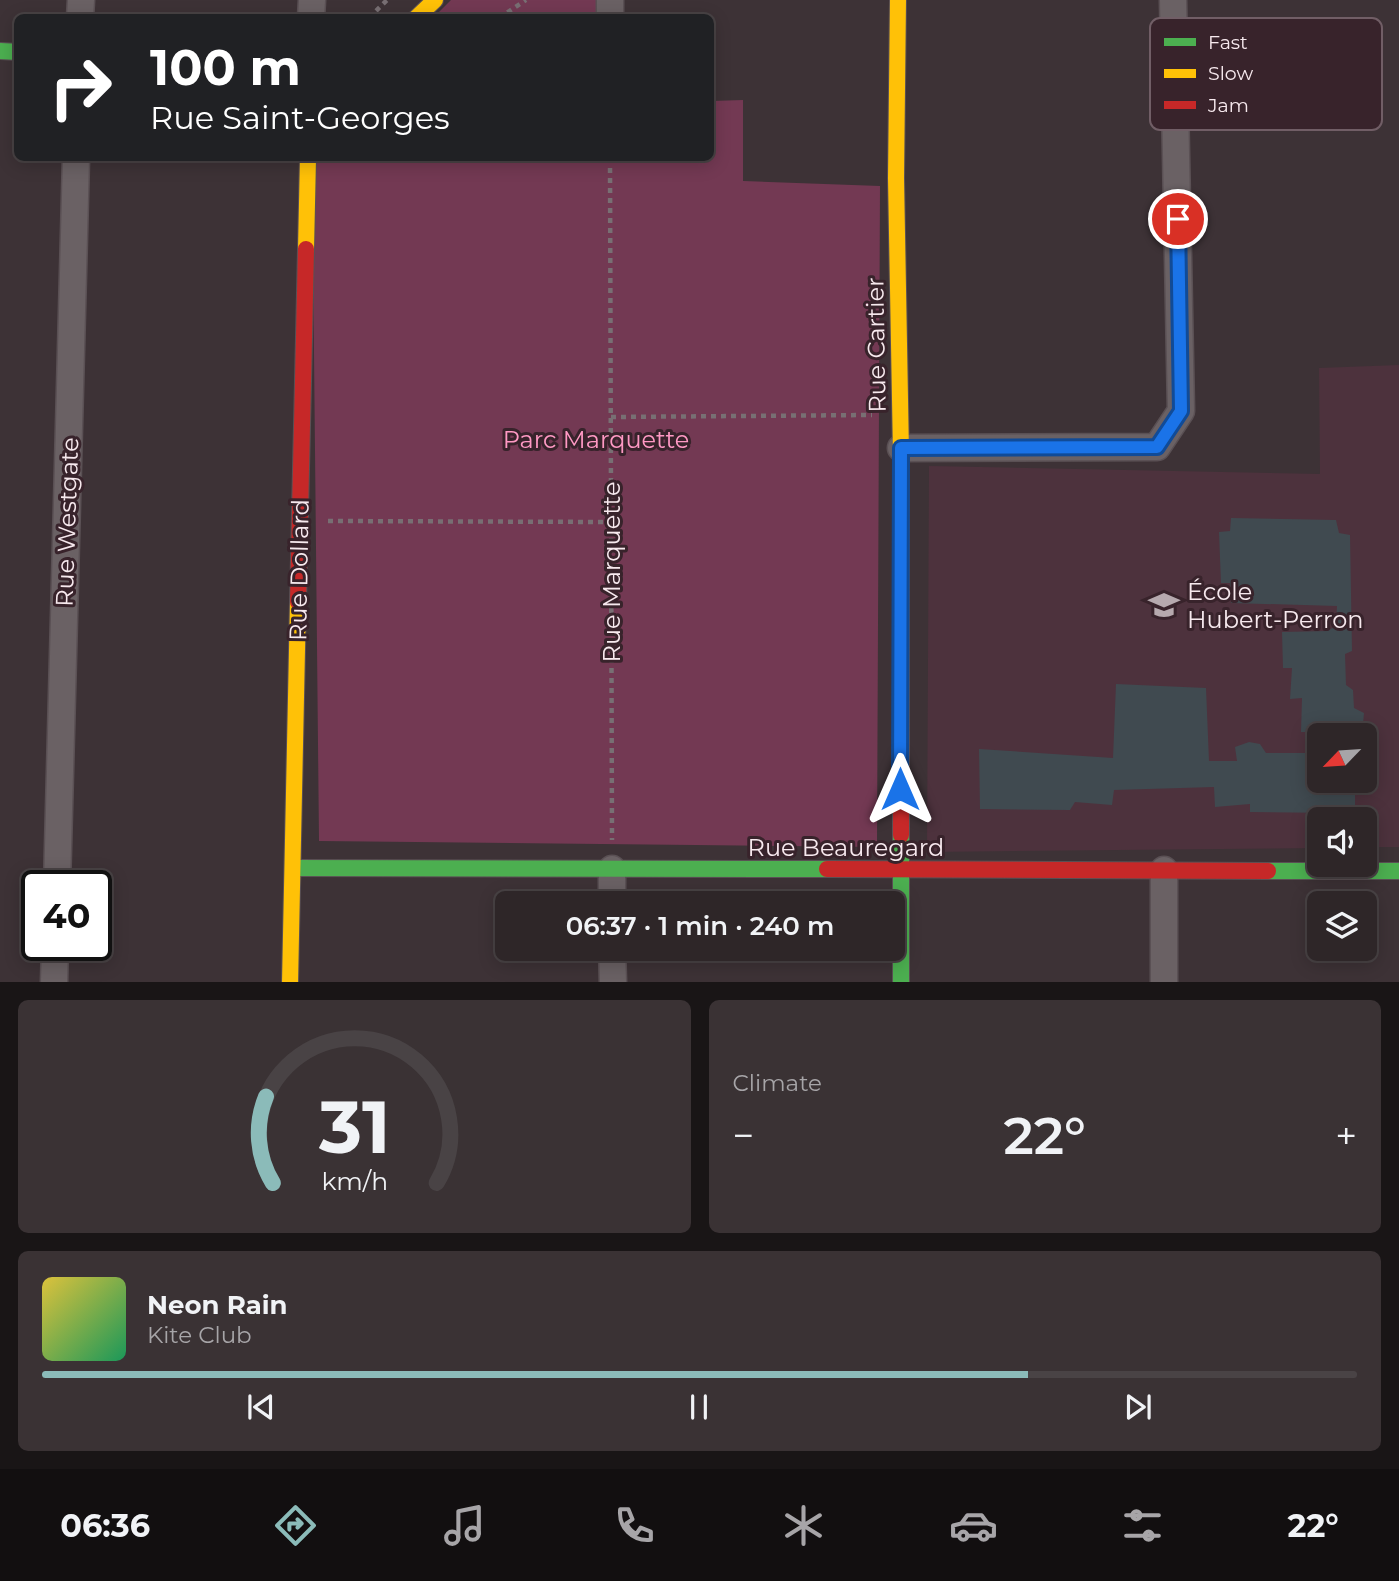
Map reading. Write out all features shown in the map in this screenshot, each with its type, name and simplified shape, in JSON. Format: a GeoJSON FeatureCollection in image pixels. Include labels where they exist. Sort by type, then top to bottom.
{"type":"FeatureCollection","features":[{"type":"Feature","properties":{"kind":"street"},"geometry":{"type":"LineString","coordinates":[[420,14],[435,0]]}},
{"type":"Feature","properties":{"kind":"street","name":"Rue Cartier"},"geometry":{"type":"LineString","coordinates":[[898,0],[895,178],[901,448],[901,982]]}},
{"type":"Feature","properties":{"kind":"street"},"geometry":{"type":"LineString","coordinates":[[1173,0],[1173,18]]}},
{"type":"Feature","properties":{"kind":"street"},"geometry":{"type":"LineString","coordinates":[[901,448],[1157,447],[1181,411],[1176,130]]}},
{"type":"Feature","properties":{"kind":"street","name":"Rue Westgate"},"geometry":{"type":"LineString","coordinates":[[57,870],[76,161]]}},
{"type":"Feature","properties":{"kind":"street","name":"Rue Dollard"},"geometry":{"type":"LineString","coordinates":[[290,982],[308,161]]}},
{"type":"Feature","properties":{"kind":"street","name":"Rue Beauregard"},"geometry":{"type":"LineString","coordinates":[[293,868],[1399,871]]}},
{"type":"Feature","properties":{"kind":"street"},"geometry":{"type":"LineString","coordinates":[[612,869],[612,891]]}},
{"type":"Feature","properties":{"kind":"street"},"geometry":{"type":"LineString","coordinates":[[1164,870],[1164,982]]}},
{"type":"Feature","properties":{"kind":"street"},"geometry":{"type":"LineString","coordinates":[[54,982],[55,961]]}},
{"type":"Feature","properties":{"kind":"street"},"geometry":{"type":"LineString","coordinates":[[612,961],[613,982]]}},
{"type":"Feature","properties":{"kind":"path"},"geometry":{"type":"LineString","coordinates":[[373,14],[387,0]]}},
{"type":"Feature","properties":{"kind":"path"},"geometry":{"type":"LineString","coordinates":[[505,14],[526,0]]}},
{"type":"Feature","properties":{"kind":"path","name":"Rue Marquette"},"geometry":{"type":"LineString","coordinates":[[610,161],[612,869]]}},
{"type":"Feature","properties":{"kind":"path"},"geometry":{"type":"LineString","coordinates":[[611,417],[900,415]]}},
{"type":"Feature","properties":{"kind":"path"},"geometry":{"type":"LineString","coordinates":[[300,521],[611,522]]}},
{"type":"Feature","properties":{"kind":"shaded area","name":"École Hubert-Perron"},"geometry":{"type":"Polygon","coordinates":[[[1399,365],[1399,847],[1377,847],[1377,807],[1307,807],[1307,848],[927,852],[929,466],[1320,474],[1319,368],[1399,365]]]}},
{"type":"Feature","properties":{"kind":"green space"},"geometry":{"type":"Polygon","coordinates":[[[451,0],[611,0],[611,14],[437,14],[451,0]]]}},
{"type":"Feature","properties":{"kind":"green space","name":"Parc Marquette"},"geometry":{"type":"Polygon","coordinates":[[[743,100],[743,181],[880,186],[877,847],[319,841],[312,161],[714,161],[714,101],[743,100]]]}},
{"type":"Feature","properties":{"kind":"building","name":"École Hubert-Perron"},"geometry":{"type":"Polygon","coordinates":[[[1231,518],[1336,520],[1339,533],[1350,535],[1352,651],[1345,654],[1346,685],[1353,690],[1354,708],[1364,713],[1363,723],[1307,723],[1307,732],[1301,732],[1302,698],[1290,699],[1292,668],[1283,668],[1282,632],[1327,631],[1336,626],[1337,606],[1231,603],[1230,583],[1221,583],[1219,532],[1230,531],[1231,518]]]}},
{"type":"Feature","properties":{"kind":"building","name":"École Hubert-Perron"},"geometry":{"type":"Polygon","coordinates":[[[1116,684],[1206,688],[1209,761],[1237,761],[1235,747],[1249,742],[1260,744],[1266,753],[1307,753],[1307,793],[1355,793],[1355,806],[1307,807],[1307,813],[1250,812],[1250,804],[1215,807],[1214,787],[1114,790],[1112,805],[1075,802],[1070,810],[980,809],[979,749],[1113,758],[1116,684]]]}},
{"type":"Feature","properties":{"kind":"traffic: fast"},"geometry":{"type":"LineString","coordinates":[[0,51],[14,52]]}},
{"type":"Feature","properties":{"kind":"traffic: fast"},"geometry":{"type":"LineString","coordinates":[[901,835],[901,982]]}},
{"type":"Feature","properties":{"kind":"traffic: fast"},"geometry":{"type":"LineString","coordinates":[[293,868],[827,869]]}},
{"type":"Feature","properties":{"kind":"traffic: fast"},"geometry":{"type":"LineString","coordinates":[[1268,871],[1399,871]]}},
{"type":"Feature","properties":{"kind":"traffic: slow"},"geometry":{"type":"LineString","coordinates":[[420,14],[435,0]]}},
{"type":"Feature","properties":{"kind":"traffic: slow"},"geometry":{"type":"LineString","coordinates":[[898,0],[896,178],[901,454]]}},
{"type":"Feature","properties":{"kind":"traffic: slow"},"geometry":{"type":"LineString","coordinates":[[306,249],[308,161]]}},
{"type":"Feature","properties":{"kind":"traffic: slow"},"geometry":{"type":"LineString","coordinates":[[290,982],[298,602]]}},
{"type":"Feature","properties":{"kind":"traffic: jam"},"geometry":{"type":"LineString","coordinates":[[298,602],[306,249]]}},
{"type":"Feature","properties":{"kind":"traffic: jam"},"geometry":{"type":"LineString","coordinates":[[901,454],[901,835]]}},
{"type":"Feature","properties":{"kind":"traffic: jam"},"geometry":{"type":"LineString","coordinates":[[827,869],[1268,871]]}},
{"type":"Feature","properties":{"kind":"place","name":"École Hubert-Perron"},"geometry":{"type":"Point","coordinates":[1164,605]}},
{"type":"Feature","properties":{"kind":"route"},"geometry":{"type":"LineString","coordinates":[[900,789],[901,448],[1157,447],[1181,411],[1178,219]]}}]}
